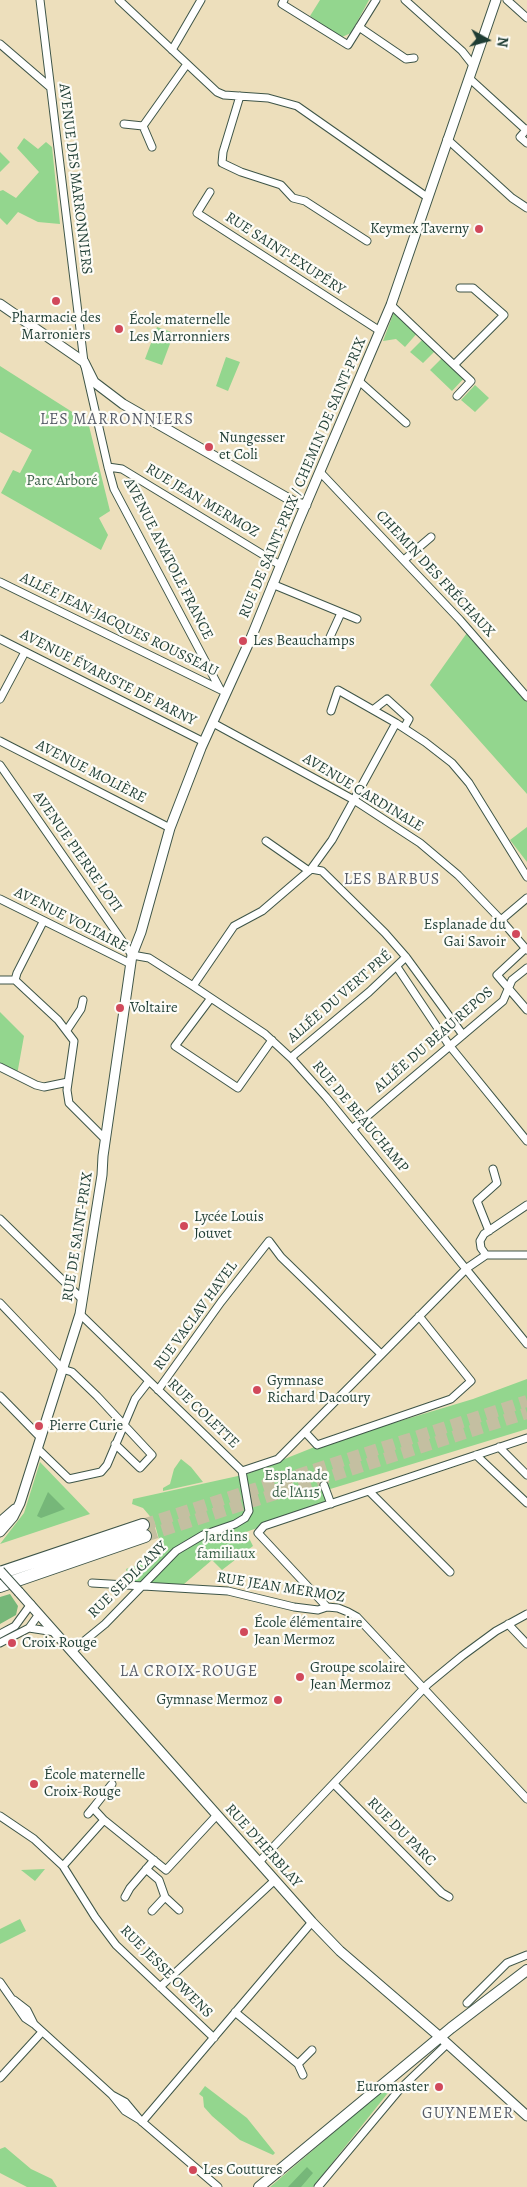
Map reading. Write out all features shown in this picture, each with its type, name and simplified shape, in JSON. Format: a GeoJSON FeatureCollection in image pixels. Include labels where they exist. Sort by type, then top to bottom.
{"type":"FeatureCollection","features":[{"type":"Feature","properties":{"kind":"highway"},"geometry":{"type":"LineString","coordinates":[[0,1572],[144,1530],[0,1586]]}},
{"type":"Feature","properties":{"kind":"main road"},"geometry":{"type":"LineString","coordinates":[[259,2187],[444,2041],[527,1970]]}},
{"type":"Feature","properties":{"kind":"main road"},"geometry":{"type":"LineString","coordinates":[[267,2187],[286,2166]]}},
{"type":"Feature","properties":{"kind":"street","name":"AVENUE DES MARRONNIERS"},"geometry":{"type":"LineString","coordinates":[[40,0],[84,362]]}},
{"type":"Feature","properties":{"kind":"street"},"geometry":{"type":"LineString","coordinates":[[118,0],[217,92],[268,98],[296,106],[427,197]]}},
{"type":"Feature","properties":{"kind":"street"},"geometry":{"type":"LineString","coordinates":[[172,50],[201,0]]}},
{"type":"Feature","properties":{"kind":"street"},"geometry":{"type":"LineString","coordinates":[[283,2],[348,45],[376,0]]}},
{"type":"Feature","properties":{"kind":"street"},"geometry":{"type":"LineString","coordinates":[[405,0],[462,51],[473,65]]}},
{"type":"Feature","properties":{"kind":"street","name":"RUE DE SAINT-PRIX / CHEMIN DE SAINT-PRIX"},"geometry":{"type":"LineString","coordinates":[[132,960],[170,828],[213,723],[223,691],[251,638],[272,584],[391,305],[496,0]]}},
{"type":"Feature","properties":{"kind":"street"},"geometry":{"type":"LineString","coordinates":[[507,0],[527,18]]}},
{"type":"Feature","properties":{"kind":"street"},"geometry":{"type":"LineString","coordinates":[[360,27],[406,60],[414,58]]}},
{"type":"Feature","properties":{"kind":"street"},"geometry":{"type":"LineString","coordinates":[[0,44],[50,87]]}},
{"type":"Feature","properties":{"kind":"street"},"geometry":{"type":"LineString","coordinates":[[462,51],[477,53]]}},
{"type":"Feature","properties":{"kind":"street"},"geometry":{"type":"LineString","coordinates":[[143,126],[187,64]]}},
{"type":"Feature","properties":{"kind":"street"},"geometry":{"type":"LineString","coordinates":[[469,78],[527,129],[520,137],[527,143]]}},
{"type":"Feature","properties":{"kind":"street"},"geometry":{"type":"LineString","coordinates":[[240,96],[223,152],[222,163],[241,172],[281,185],[293,198],[305,201],[367,241]]}},
{"type":"Feature","properties":{"kind":"street"},"geometry":{"type":"LineString","coordinates":[[124,124],[143,126]]}},
{"type":"Feature","properties":{"kind":"street"},"geometry":{"type":"LineString","coordinates":[[143,126],[152,147]]}},
{"type":"Feature","properties":{"kind":"street"},"geometry":{"type":"LineString","coordinates":[[447,139],[512,198],[527,208]]}},
{"type":"Feature","properties":{"kind":"street","name":"RUE SAINT-EXUPÉRY"},"geometry":{"type":"LineString","coordinates":[[210,192],[197,213],[380,331]]}},
{"type":"Feature","properties":{"kind":"street"},"geometry":{"type":"LineString","coordinates":[[454,365],[504,316],[473,288],[460,288]]}},
{"type":"Feature","properties":{"kind":"street"},"geometry":{"type":"LineString","coordinates":[[0,304],[84,362],[94,382],[122,404],[288,498],[306,505]]}},
{"type":"Feature","properties":{"kind":"street"},"geometry":{"type":"LineString","coordinates":[[391,305],[471,381],[457,396]]}},
{"type":"Feature","properties":{"kind":"street","name":"AVENUE ANATOLE FRANCE"},"geometry":{"type":"LineString","coordinates":[[84,362],[114,489],[223,691]]}},
{"type":"Feature","properties":{"kind":"street"},"geometry":{"type":"LineString","coordinates":[[359,381],[406,423]]}},
{"type":"Feature","properties":{"kind":"street","name":"RUE JEAN MERMOZ"},"geometry":{"type":"LineString","coordinates":[[108,466],[122,470],[280,565]]}},
{"type":"Feature","properties":{"kind":"street","name":"CHEMIN DES FRÉCHAUX"},"geometry":{"type":"LineString","coordinates":[[320,472],[460,620],[527,697]]}},
{"type":"Feature","properties":{"kind":"street"},"geometry":{"type":"LineString","coordinates":[[404,560],[431,537]]}},
{"type":"Feature","properties":{"kind":"street","name":"ALLÉE JEAN-JACQUES ROUSSEAU"},"geometry":{"type":"LineString","coordinates":[[0,582],[223,691]]}},
{"type":"Feature","properties":{"kind":"street"},"geometry":{"type":"LineString","coordinates":[[272,584],[358,620]]}},
{"type":"Feature","properties":{"kind":"street"},"geometry":{"type":"LineString","coordinates":[[330,637],[341,613]]}},
{"type":"Feature","properties":{"kind":"street","name":"AVENUE ÉVARISTE DE PARNY"},"geometry":{"type":"LineString","coordinates":[[0,639],[204,742]]}},
{"type":"Feature","properties":{"kind":"street"},"geometry":{"type":"LineString","coordinates":[[0,700],[25,652]]}},
{"type":"Feature","properties":{"kind":"street"},"geometry":{"type":"LineString","coordinates":[[331,711],[338,690],[404,728],[452,763],[469,783],[527,876]]}},
{"type":"Feature","properties":{"kind":"street"},"geometry":{"type":"LineString","coordinates":[[374,709],[388,699],[409,719],[404,728]]}},
{"type":"Feature","properties":{"kind":"street","name":"AVENUE CARDINALE"},"geometry":{"type":"LineString","coordinates":[[213,723],[354,800],[420,843],[458,875],[502,920],[526,949]]}},
{"type":"Feature","properties":{"kind":"street"},"geometry":{"type":"LineString","coordinates":[[193,986],[234,926],[262,911],[310,870],[332,840],[396,723]]}},
{"type":"Feature","properties":{"kind":"street","name":"AVENUE MOLIÈRE"},"geometry":{"type":"LineString","coordinates":[[0,741],[170,828]]}},
{"type":"Feature","properties":{"kind":"street","name":"AVENUE PIERRE LOTI"},"geometry":{"type":"LineString","coordinates":[[0,765],[132,960]]}},
{"type":"Feature","properties":{"kind":"street"},"geometry":{"type":"LineString","coordinates":[[266,841],[310,870],[322,871],[350,896],[406,957],[463,1035]]}},
{"type":"Feature","properties":{"kind":"street"},"geometry":{"type":"LineString","coordinates":[[502,920],[527,898]]}},
{"type":"Feature","properties":{"kind":"street","name":"AVENUE VOLTAIRE"},"geometry":{"type":"LineString","coordinates":[[0,899],[43,922],[132,960]]}},
{"type":"Feature","properties":{"kind":"street"},"geometry":{"type":"LineString","coordinates":[[15,980],[43,922]]}},
{"type":"Feature","properties":{"kind":"street"},"geometry":{"type":"LineString","coordinates":[[526,949],[497,975],[527,1010]]}},
{"type":"Feature","properties":{"kind":"street","name":"ALLÉE DU VERT PRÉ"},"geometry":{"type":"LineString","coordinates":[[292,1059],[294,1055],[397,967],[406,957]]}},
{"type":"Feature","properties":{"kind":"street","name":"RUE DE BEAUCHAMP"},"geometry":{"type":"LineString","coordinates":[[132,960],[149,958],[272,1040],[292,1059],[467,1268],[527,1344]]}},
{"type":"Feature","properties":{"kind":"street","name":"RUE DE SAINT-PRIX"},"geometry":{"type":"LineString","coordinates":[[0,1532],[13,1517],[19,1506],[80,1314],[102,1175],[132,960]]}},
{"type":"Feature","properties":{"kind":"street"},"geometry":{"type":"LineString","coordinates":[[397,967],[449,1045],[527,1141]]}},
{"type":"Feature","properties":{"kind":"street","name":"ALLÉE DU BEAU REPOS"},"geometry":{"type":"LineString","coordinates":[[352,1129],[503,1001],[512,980],[527,968]]}},
{"type":"Feature","properties":{"kind":"street"},"geometry":{"type":"LineString","coordinates":[[0,980],[15,980],[68,1030],[74,1041],[68,1082],[69,1103],[106,1140]]}},
{"type":"Feature","properties":{"kind":"street"},"geometry":{"type":"LineString","coordinates":[[211,998],[175,1046],[238,1088],[272,1040]]}},
{"type":"Feature","properties":{"kind":"street"},"geometry":{"type":"LineString","coordinates":[[68,1030],[81,1009],[83,1000]]}},
{"type":"Feature","properties":{"kind":"street"},"geometry":{"type":"LineString","coordinates":[[0,1067],[44,1087],[68,1082]]}},
{"type":"Feature","properties":{"kind":"street"},"geometry":{"type":"LineString","coordinates":[[489,1231],[477,1201],[497,1183],[494,1169]]}},
{"type":"Feature","properties":{"kind":"street"},"geometry":{"type":"LineString","coordinates":[[486,1255],[481,1248],[480,1241],[489,1231],[527,1205]]}},
{"type":"Feature","properties":{"kind":"street"},"geometry":{"type":"LineString","coordinates":[[0,1219],[82,1299]]}},
{"type":"Feature","properties":{"kind":"street","name":"RUE VACLAV HAVEL"},"geometry":{"type":"LineString","coordinates":[[158,1390],[221,1302],[269,1241],[281,1258],[380,1354]]}},
{"type":"Feature","properties":{"kind":"street"},"geometry":{"type":"LineString","coordinates":[[242,1471],[278,1459],[467,1268],[486,1255],[527,1255]]}},
{"type":"Feature","properties":{"kind":"street"},"geometry":{"type":"LineString","coordinates":[[0,1304],[62,1369],[72,1372],[152,1455],[140,1468],[115,1444]]}},
{"type":"Feature","properties":{"kind":"street","name":"RUE COLETTE"},"geometry":{"type":"LineString","coordinates":[[80,1314],[242,1471]]}},
{"type":"Feature","properties":{"kind":"street"},"geometry":{"type":"LineString","coordinates":[[305,1432],[317,1445],[451,1399],[472,1381],[418,1316]]}},
{"type":"Feature","properties":{"kind":"street"},"geometry":{"type":"LineString","coordinates":[[38,1448],[69,1480],[101,1472],[107,1465],[135,1399],[149,1381]]}},
{"type":"Feature","properties":{"kind":"street"},"geometry":{"type":"LineString","coordinates":[[0,1396],[41,1438]]}},
{"type":"Feature","properties":{"kind":"street"},"geometry":{"type":"LineString","coordinates":[[327,1607],[258,1532],[264,1526],[527,1438]]}},
{"type":"Feature","properties":{"kind":"street"},"geometry":{"type":"LineString","coordinates":[[499,1447],[527,1475]]}},
{"type":"Feature","properties":{"kind":"street"},"geometry":{"type":"LineString","coordinates":[[476,1455],[527,1503]]}},
{"type":"Feature","properties":{"kind":"street","name":"RUE SEDLCANY"},"geometry":{"type":"LineString","coordinates":[[72,1651],[94,1631],[105,1624],[176,1551],[203,1535],[235,1524],[245,1518],[249,1511],[242,1471]]}},
{"type":"Feature","properties":{"kind":"street"},"geometry":{"type":"LineString","coordinates":[[324,1485],[331,1504]]}},
{"type":"Feature","properties":{"kind":"street"},"geometry":{"type":"LineString","coordinates":[[369,1491],[450,1572]]}},
{"type":"Feature","properties":{"kind":"street"},"geometry":{"type":"LineString","coordinates":[[0,1522],[19,1506]]}},
{"type":"Feature","properties":{"kind":"street","name":"RUE D'HERBLAY"},"geometry":{"type":"LineString","coordinates":[[0,1572],[56,1632],[274,1880],[340,1951],[527,2116]]}},
{"type":"Feature","properties":{"kind":"street","name":"RUE JEAN MERMOZ"},"geometry":{"type":"LineString","coordinates":[[92,1583],[228,1591],[308,1610],[318,1610],[327,1607],[338,1608],[357,1617],[527,1798]]}},
{"type":"Feature","properties":{"kind":"street"},"geometry":{"type":"LineString","coordinates":[[0,1634],[15,1626],[31,1604]]}},
{"type":"Feature","properties":{"kind":"street"},"geometry":{"type":"LineString","coordinates":[[0,1643],[29,1628],[39,1614]]}},
{"type":"Feature","properties":{"kind":"street"},"geometry":{"type":"LineString","coordinates":[[259,1862],[424,1689],[462,1656],[508,1624],[527,1614]]}},
{"type":"Feature","properties":{"kind":"street"},"geometry":{"type":"LineString","coordinates":[[508,1624],[527,1644]]}},
{"type":"Feature","properties":{"kind":"street"},"geometry":{"type":"LineString","coordinates":[[29,1628],[56,1632]]}},
{"type":"Feature","properties":{"kind":"street"},"geometry":{"type":"LineString","coordinates":[[112,1784],[91,1811],[166,1870],[217,1815]]}},
{"type":"Feature","properties":{"kind":"street","name":"RUE DU PARC"},"geometry":{"type":"LineString","coordinates":[[334,1784],[442,1893],[449,1897]]}},
{"type":"Feature","properties":{"kind":"street","name":"RUE JESSE OWENS"},"geometry":{"type":"LineString","coordinates":[[0,1816],[34,1839],[63,1866],[95,1917],[116,1945],[214,2038]]}},
{"type":"Feature","properties":{"kind":"street"},"geometry":{"type":"LineString","coordinates":[[63,1866],[104,1820]]}},
{"type":"Feature","properties":{"kind":"street"},"geometry":{"type":"LineString","coordinates":[[125,1897],[130,1888],[154,1860]]}},
{"type":"Feature","properties":{"kind":"street"},"geometry":{"type":"LineString","coordinates":[[146,1869],[159,1880],[165,1897],[179,1910]]}},
{"type":"Feature","properties":{"kind":"street"},"geometry":{"type":"LineString","coordinates":[[160,1987],[274,1880]]}},
{"type":"Feature","properties":{"kind":"street"},"geometry":{"type":"LineString","coordinates":[[152,1912],[165,1897]]}},
{"type":"Feature","properties":{"kind":"street"},"geometry":{"type":"LineString","coordinates":[[141,2121],[312,1922]]}},
{"type":"Feature","properties":{"kind":"street"},"geometry":{"type":"LineString","coordinates":[[466,2003],[507,1963],[527,1955]]}},
{"type":"Feature","properties":{"kind":"street"},"geometry":{"type":"LineString","coordinates":[[0,1982],[13,2000],[27,2010],[34,2024],[112,2095],[125,2111],[141,2121],[218,2187]]}},
{"type":"Feature","properties":{"kind":"street"},"geometry":{"type":"LineString","coordinates":[[235,2012],[298,2064],[303,2075]]}},
{"type":"Feature","properties":{"kind":"street"},"geometry":{"type":"LineString","coordinates":[[0,2078],[42,2032]]}},
{"type":"Feature","properties":{"kind":"street"},"geometry":{"type":"LineString","coordinates":[[318,2187],[400,2089],[436,2054],[444,2041]]}},
{"type":"Feature","properties":{"kind":"street"},"geometry":{"type":"LineString","coordinates":[[298,2064],[312,2050]]}},
{"type":"Feature","properties":{"kind":"green space"},"geometry":{"type":"Polygon","coordinates":[[[320,0],[369,0],[351,33],[342,37],[310,16],[320,0]]]}},
{"type":"Feature","properties":{"kind":"green space"},"geometry":{"type":"Polygon","coordinates":[[[24,138],[38,149],[46,142],[52,147],[60,224],[38,222],[18,212],[7,225],[0,218],[0,191],[3,190],[16,198],[39,172],[17,148],[24,138]]]}},
{"type":"Feature","properties":{"kind":"green space"},"geometry":{"type":"Polygon","coordinates":[[[0,152],[10,162],[0,172],[0,152]]]}},
{"type":"Feature","properties":{"kind":"green space"},"geometry":{"type":"Polygon","coordinates":[[[395,309],[419,331],[405,347],[396,339],[383,341],[395,309]]]}},
{"type":"Feature","properties":{"kind":"green space"},"geometry":{"type":"Polygon","coordinates":[[[157,327],[174,333],[162,365],[145,359],[157,327]]]}},
{"type":"Feature","properties":{"kind":"green space"},"geometry":{"type":"Polygon","coordinates":[[[425,337],[437,349],[423,363],[410,352],[425,337]]]}},
{"type":"Feature","properties":{"kind":"green space"},"geometry":{"type":"Polygon","coordinates":[[[444,356],[466,376],[452,391],[430,370],[444,356]]]}},
{"type":"Feature","properties":{"kind":"green space"},"geometry":{"type":"Polygon","coordinates":[[[226,357],[240,362],[228,391],[216,386],[226,357]]]}},
{"type":"Feature","properties":{"kind":"green space","name":"Parc Arboré"},"geometry":{"type":"Polygon","coordinates":[[[0,366],[88,422],[110,511],[99,518],[108,535],[101,550],[1,493],[13,470],[20,473],[32,450],[0,432],[0,366]]]}},
{"type":"Feature","properties":{"kind":"green space"},"geometry":{"type":"Polygon","coordinates":[[[475,385],[489,398],[475,412],[461,400],[475,385]]]}},
{"type":"Feature","properties":{"kind":"green space"},"geometry":{"type":"Polygon","coordinates":[[[469,630],[527,698],[527,794],[430,685],[469,630]]]}},
{"type":"Feature","properties":{"kind":"green space"},"geometry":{"type":"Polygon","coordinates":[[[527,827],[527,862],[510,840],[527,827]]]}},
{"type":"Feature","properties":{"kind":"green space"},"geometry":{"type":"Polygon","coordinates":[[[0,1012],[24,1036],[17,1075],[0,1067],[0,1012]]]}},
{"type":"Feature","properties":{"kind":"green space","name":"Esplanade de l'A115"},"geometry":{"type":"Polygon","coordinates":[[[527,1379],[527,1429],[327,1490],[331,1502],[246,1532],[253,1546],[222,1570],[212,1560],[177,1590],[131,1586],[126,1569],[142,1563],[160,1543],[154,1521],[143,1508],[132,1504],[133,1499],[247,1474],[317,1446],[473,1399],[527,1379]]]}},
{"type":"Feature","properties":{"kind":"green space"},"geometry":{"type":"Polygon","coordinates":[[[181,1459],[191,1467],[203,1482],[163,1491],[163,1488],[170,1484],[174,1469],[181,1459]]]}},
{"type":"Feature","properties":{"kind":"green space"},"geometry":{"type":"Polygon","coordinates":[[[40,1462],[90,1514],[0,1544],[24,1513],[40,1462]]]}},
{"type":"Feature","properties":{"kind":"green space"},"geometry":{"type":"Polygon","coordinates":[[[48,1492],[65,1509],[41,1518],[37,1516],[48,1492]]]}},
{"type":"Feature","properties":{"kind":"green space"},"geometry":{"type":"Polygon","coordinates":[[[10,1594],[18,1606],[16,1615],[0,1624],[0,1597],[10,1594]]]}},
{"type":"Feature","properties":{"kind":"green space"},"geometry":{"type":"Polygon","coordinates":[[[45,1869],[35,1881],[21,1870],[45,1869]]]}},
{"type":"Feature","properties":{"kind":"green space"},"geometry":{"type":"Polygon","coordinates":[[[20,1919],[26,1931],[0,1944],[0,1929],[20,1919]]]}},
{"type":"Feature","properties":{"kind":"green space"},"geometry":{"type":"Polygon","coordinates":[[[389,2085],[391,2089],[313,2187],[270,2187],[389,2085]]]}},
{"type":"Feature","properties":{"kind":"green space"},"geometry":{"type":"Polygon","coordinates":[[[205,2086],[247,2118],[275,2153],[273,2155],[240,2140],[212,2116],[204,2107],[203,2097],[199,2094],[205,2086]]]}},
{"type":"Feature","properties":{"kind":"green space"},"geometry":{"type":"Polygon","coordinates":[[[5,2147],[31,2169],[52,2179],[57,2187],[27,2187],[0,2173],[0,2149],[5,2147]]]}},
{"type":"Feature","properties":{"kind":"green space"},"geometry":{"type":"Polygon","coordinates":[[[307,2167],[313,2173],[301,2187],[288,2187],[307,2167]]]}},
{"type":"Feature","properties":{"kind":"tunnel"},"geometry":{"type":"LineString","coordinates":[[143,1525],[527,1401]]}},
{"type":"Feature","properties":{"kind":"tunnel"},"geometry":{"type":"LineString","coordinates":[[145,1536],[527,1413]]}},
{"type":"Feature","properties":{"kind":"place","name":"Keymex Taverny"},"geometry":{"type":"Point","coordinates":[479,229]}},
{"type":"Feature","properties":{"kind":"place","name":"Pharmacie des Marroniers"},"geometry":{"type":"Point","coordinates":[56,301]}},
{"type":"Feature","properties":{"kind":"place","name":"École maternelle Les Marronniers"},"geometry":{"type":"Point","coordinates":[119,329]}},
{"type":"Feature","properties":{"kind":"place","name":"Nungesser et Coli"},"geometry":{"type":"Point","coordinates":[209,447]}},
{"type":"Feature","properties":{"kind":"place","name":"Les Beauchamps"},"geometry":{"type":"Point","coordinates":[243,641]}},
{"type":"Feature","properties":{"kind":"place","name":"Esplanade du Gai Savoir"},"geometry":{"type":"Point","coordinates":[516,934]}},
{"type":"Feature","properties":{"kind":"place","name":"Voltaire"},"geometry":{"type":"Point","coordinates":[120,1008]}},
{"type":"Feature","properties":{"kind":"place","name":"Lycée Louis Jouvet"},"geometry":{"type":"Point","coordinates":[184,1226]}},
{"type":"Feature","properties":{"kind":"place","name":"Gymnase Richard Dacoury"},"geometry":{"type":"Point","coordinates":[257,1390]}},
{"type":"Feature","properties":{"kind":"place","name":"Pierre Curie"},"geometry":{"type":"Point","coordinates":[39,1426]}},
{"type":"Feature","properties":{"kind":"place","name":"École élémentaire Jean Mermoz"},"geometry":{"type":"Point","coordinates":[244,1632]}},
{"type":"Feature","properties":{"kind":"place","name":"Croix Rouge"},"geometry":{"type":"Point","coordinates":[12,1643]}},
{"type":"Feature","properties":{"kind":"place","name":"Groupe scolaire Jean Mermoz"},"geometry":{"type":"Point","coordinates":[300,1677]}},
{"type":"Feature","properties":{"kind":"place","name":"Gymnase Mermoz"},"geometry":{"type":"Point","coordinates":[278,1700]}},
{"type":"Feature","properties":{"kind":"place","name":"École maternelle Croix-Rouge"},"geometry":{"type":"Point","coordinates":[34,1784]}},
{"type":"Feature","properties":{"kind":"place","name":"Euromaster"},"geometry":{"type":"Point","coordinates":[439,2087]}},
{"type":"Feature","properties":{"kind":"place","name":"Les Coutures"},"geometry":{"type":"Point","coordinates":[193,2170]}},
{"type":"Feature","properties":{"kind":"district","name":"LES MARRONNIERS"},"geometry":{"type":"Point","coordinates":[117,420]}},
{"type":"Feature","properties":{"kind":"district","name":"LES BARBUS"},"geometry":{"type":"Point","coordinates":[392,880]}},
{"type":"Feature","properties":{"kind":"district","name":"LA CROIX-ROUGE"},"geometry":{"type":"Point","coordinates":[189,1672]}},
{"type":"Feature","properties":{"kind":"district","name":"GUYNEMER"},"geometry":{"type":"Point","coordinates":[468,2114]}},
{"type":"Feature","properties":{"kind":"park label","name":"Jardins familiaux"},"geometry":{"type":"Point","coordinates":[226,1546]}}]}
